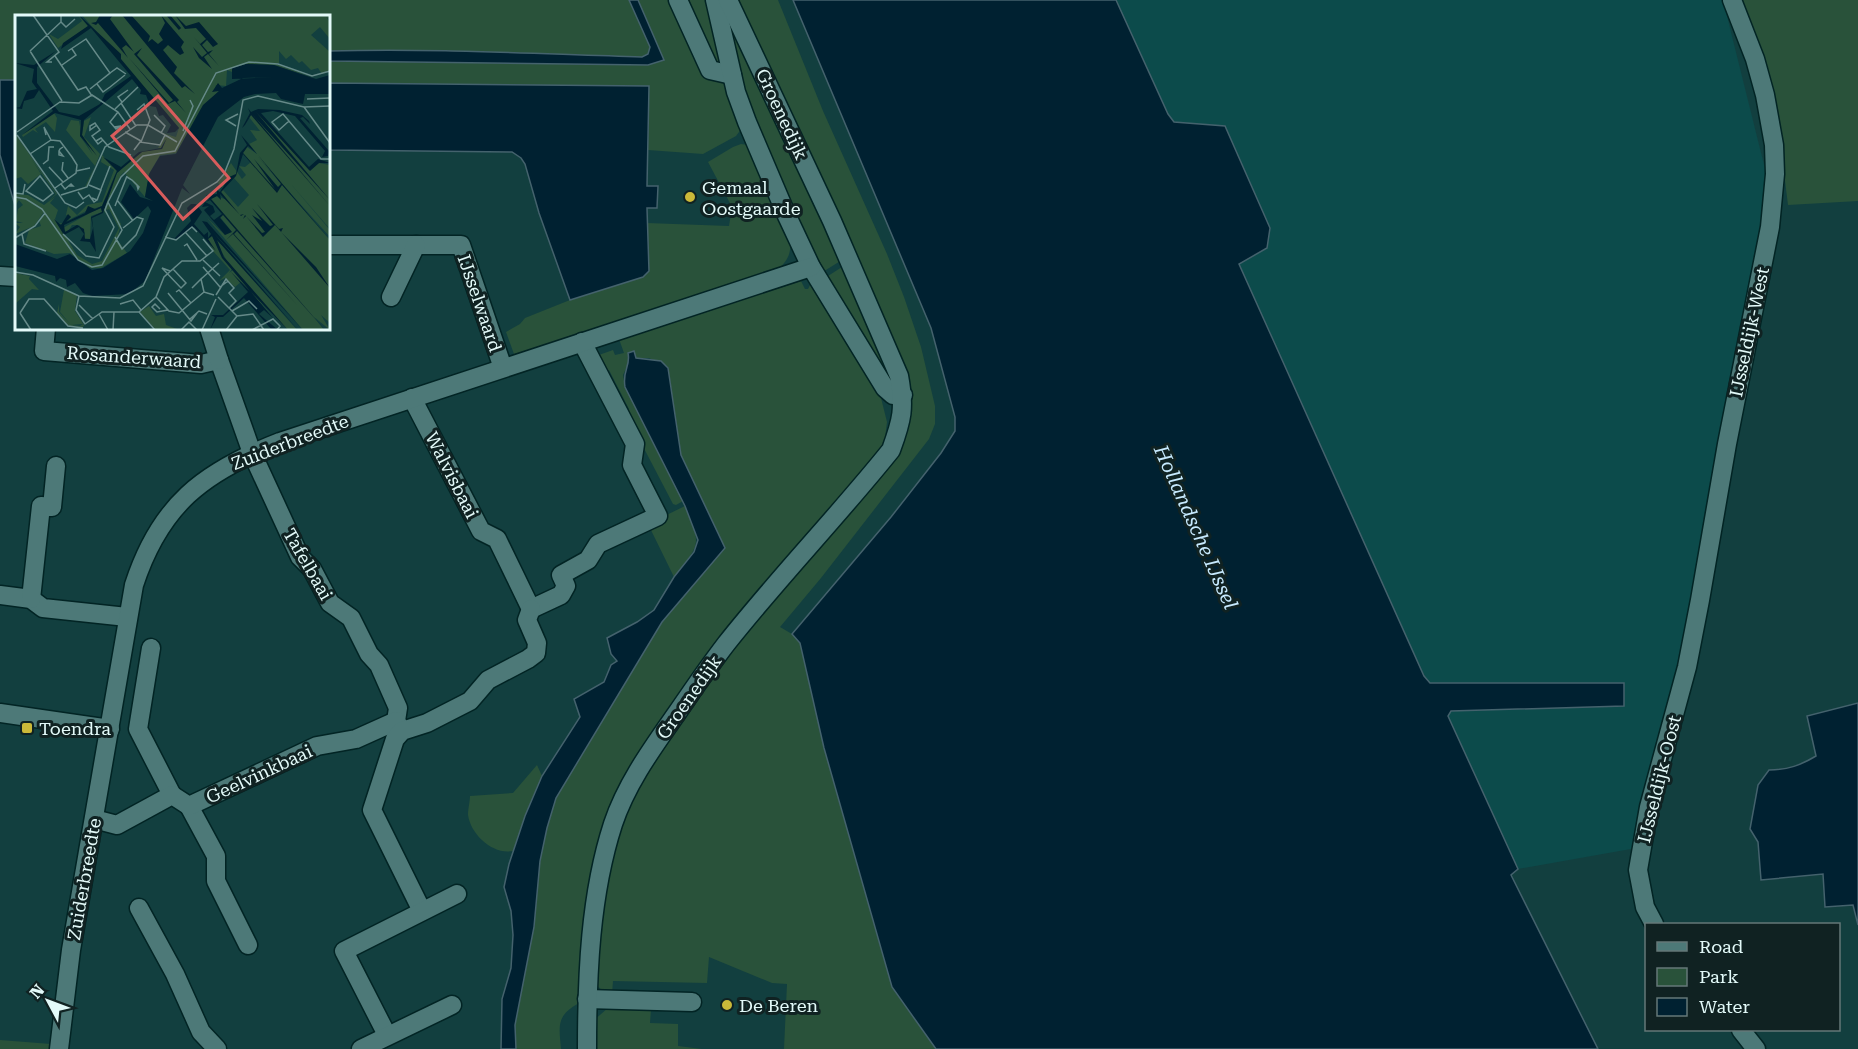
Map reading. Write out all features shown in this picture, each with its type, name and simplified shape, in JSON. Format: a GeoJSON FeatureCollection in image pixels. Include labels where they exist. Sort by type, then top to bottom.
{"type":"FeatureCollection","features":[{"type":"Feature","properties":{"kind":"street","name":"Groenedijk"},"geometry":{"type":"LineString","coordinates":[[678,0],[711,70],[732,75]]}},
{"type":"Feature","properties":{"kind":"street","name":"Groenedijk"},"geometry":{"type":"LineString","coordinates":[[715,0],[732,75],[747,122],[811,267],[885,388],[893,395],[903,395]]}},
{"type":"Feature","properties":{"kind":"street","name":"Groenedijk"},"geometry":{"type":"LineString","coordinates":[[587,1049],[593,928],[600,880],[614,822],[626,792],[653,747],[728,642],[891,450],[901,421],[903,395],[899,376],[832,221],[728,0]]}},
{"type":"Feature","properties":{"kind":"street","name":"IJsseldijk-West"},"geometry":{"type":"LineString","coordinates":[[1687,667],[1726,444],[1770,227],[1776,174],[1774,145],[1765,95],[1755,59],[1732,0]]}},
{"type":"Feature","properties":{"kind":"street","name":"IJsselwaard"},"geometry":{"type":"LineString","coordinates":[[330,244],[460,245],[503,368]]}},
{"type":"Feature","properties":{"kind":"street"},"geometry":{"type":"LineString","coordinates":[[391,297],[416,245]]}},
{"type":"Feature","properties":{"kind":"street","name":"Zuiderbreedte"},"geometry":{"type":"LineString","coordinates":[[59,1049],[71,950],[134,585],[140,564],[169,514],[190,492],[219,469],[252,453],[811,267]]}},
{"type":"Feature","properties":{"kind":"street"},"geometry":{"type":"LineString","coordinates":[[0,276],[15,277]]}},
{"type":"Feature","properties":{"kind":"street","name":"Rosanderwaard"},"geometry":{"type":"LineString","coordinates":[[46,330],[44,351],[201,364],[219,360],[252,453]]}},
{"type":"Feature","properties":{"kind":"street"},"geometry":{"type":"LineString","coordinates":[[210,330],[219,360]]}},
{"type":"Feature","properties":{"kind":"street"},"geometry":{"type":"LineString","coordinates":[[531,609],[561,595],[566,586],[561,575],[588,560],[598,544],[658,516],[632,465],[635,444],[582,342]]}},
{"type":"Feature","properties":{"kind":"street","name":"Walvisbaai"},"geometry":{"type":"LineString","coordinates":[[412,398],[481,531],[497,539],[531,609]]}},
{"type":"Feature","properties":{"kind":"street","name":"Tafelbaai"},"geometry":{"type":"LineString","coordinates":[[252,453],[300,557],[312,569],[330,603],[351,618],[369,654],[379,665],[398,708],[399,726]]}},
{"type":"Feature","properties":{"kind":"street"},"geometry":{"type":"LineString","coordinates":[[32,599],[41,506],[52,507],[56,466]]}},
{"type":"Feature","properties":{"kind":"street"},"geometry":{"type":"LineString","coordinates":[[0,595],[32,599],[43,608],[127,618]]}},
{"type":"Feature","properties":{"kind":"street","name":"Geelvinkbaai"},"geometry":{"type":"LineString","coordinates":[[189,806],[317,746],[356,739],[399,726],[427,723],[470,701],[488,680],[536,653],[537,643],[527,620],[531,609]]}},
{"type":"Feature","properties":{"kind":"street","name":"Geelvinkbaai"},"geometry":{"type":"LineString","coordinates":[[151,648],[138,729],[172,795],[189,806],[216,856],[216,881],[248,945]]}},
{"type":"Feature","properties":{"kind":"street","name":"IJsseldijk-Oost"},"geometry":{"type":"LineString","coordinates":[[1653,923],[1645,907],[1638,870],[1649,807],[1687,667]]}},
{"type":"Feature","properties":{"kind":"street"},"geometry":{"type":"LineString","coordinates":[[0,713],[110,729]]}},
{"type":"Feature","properties":{"kind":"street"},"geometry":{"type":"LineString","coordinates":[[399,726],[372,810],[423,911]]}},
{"type":"Feature","properties":{"kind":"street"},"geometry":{"type":"LineString","coordinates":[[94,819],[117,825],[172,795]]}},
{"type":"Feature","properties":{"kind":"street"},"geometry":{"type":"LineString","coordinates":[[387,1035],[344,951],[457,894]]}},
{"type":"Feature","properties":{"kind":"street"},"geometry":{"type":"LineString","coordinates":[[139,908],[175,974],[201,1032],[217,1049]]}},
{"type":"Feature","properties":{"kind":"street"},"geometry":{"type":"LineString","coordinates":[[588,999],[692,1002]]}},
{"type":"Feature","properties":{"kind":"street"},"geometry":{"type":"LineString","coordinates":[[360,1049],[452,1005]]}},
{"type":"Feature","properties":{"kind":"street"},"geometry":{"type":"LineString","coordinates":[[1742,1031],[1756,1049]]}},
{"type":"Feature","properties":{"kind":"shaded area"},"geometry":{"type":"Polygon","coordinates":[[[1102,0],[1723,0],[1773,201],[1642,847],[1518,869],[1123,50],[1102,0]]]}},
{"type":"Feature","properties":{"kind":"green space"},"geometry":{"type":"Polygon","coordinates":[[[0,0],[719,0],[842,260],[821,273],[742,128],[736,136],[703,154],[648,150],[649,95],[330,97],[330,15],[15,15],[15,100],[0,100],[0,0]]]}},
{"type":"Feature","properties":{"kind":"green space"},"geometry":{"type":"Polygon","coordinates":[[[734,0],[778,0],[823,111],[904,297],[921,347],[935,406],[935,424],[929,439],[780,627],[792,634],[800,643],[824,748],[892,987],[936,1049],[784,1049],[787,984],[772,983],[709,957],[707,983],[613,981],[612,994],[603,991],[595,984],[603,903],[620,822],[643,777],[723,660],[871,485],[905,406],[734,0]]]}},
{"type":"Feature","properties":{"kind":"green space"},"geometry":{"type":"Polygon","coordinates":[[[1736,0],[1858,0],[1858,201],[1788,205],[1781,148],[1736,0]]]}},
{"type":"Feature","properties":{"kind":"green space"},"geometry":{"type":"Polygon","coordinates":[[[741,144],[748,145],[789,235],[789,254],[777,270],[625,321],[514,354],[506,332],[520,324],[525,318],[570,300],[643,277],[649,271],[647,223],[729,226],[732,207],[708,162],[741,144]]]}},
{"type":"Feature","properties":{"kind":"green space"},"geometry":{"type":"Polygon","coordinates":[[[845,265],[868,318],[890,380],[825,278],[845,265]]]}},
{"type":"Feature","properties":{"kind":"green space"},"geometry":{"type":"Polygon","coordinates":[[[801,281],[805,289],[808,289],[811,283],[823,294],[881,398],[887,422],[884,446],[619,793],[579,1003],[566,1012],[561,1022],[561,1049],[516,1049],[515,1025],[534,927],[540,861],[556,798],[662,622],[725,548],[681,455],[668,368],[649,358],[636,358],[634,352],[623,375],[625,387],[683,501],[676,505],[673,504],[625,412],[629,409],[609,370],[604,372],[596,356],[613,350],[615,355],[624,353],[619,339],[801,281]]]}},
{"type":"Feature","properties":{"kind":"green space"},"geometry":{"type":"Polygon","coordinates":[[[685,506],[694,529],[696,544],[674,577],[648,524],[685,506]]]}},
{"type":"Feature","properties":{"kind":"green space"},"geometry":{"type":"Polygon","coordinates":[[[537,765],[542,776],[513,851],[491,847],[473,830],[468,815],[470,796],[513,793],[537,765]]]}},
{"type":"Feature","properties":{"kind":"green space"},"geometry":{"type":"Polygon","coordinates":[[[608,1008],[651,1009],[650,1023],[678,1024],[678,1046],[702,1049],[593,1049],[593,1021],[608,1008]]]}},
{"type":"Feature","properties":{"kind":"green space"},"geometry":{"type":"Polygon","coordinates":[[[0,1040],[51,1044],[51,1049],[0,1049],[0,1040]]]}},
{"type":"Feature","properties":{"kind":"water"},"geometry":{"type":"Polygon","coordinates":[[[629,0],[638,0],[664,60],[648,65],[330,61],[330,51],[446,51],[642,57],[648,54],[650,47],[629,0]]]}},
{"type":"Feature","properties":{"kind":"water","name":"Hollandsche IJssel"},"geometry":{"type":"Polygon","coordinates":[[[793,0],[1116,0],[1168,114],[1174,122],[1225,126],[1270,228],[1267,248],[1239,264],[1424,676],[1430,683],[1624,683],[1624,706],[1451,711],[1448,716],[1518,869],[1511,875],[1598,1049],[936,1049],[892,987],[824,748],[800,643],[792,634],[891,517],[941,453],[955,431],[955,417],[931,328],[793,0]]]}},
{"type":"Feature","properties":{"kind":"water"},"geometry":{"type":"Polygon","coordinates":[[[0,80],[15,80],[15,206],[0,155],[0,80]]]}},
{"type":"Feature","properties":{"kind":"water"},"geometry":{"type":"Polygon","coordinates":[[[330,83],[649,86],[647,186],[658,186],[657,208],[647,208],[649,271],[643,277],[570,300],[539,213],[525,164],[512,152],[330,150],[330,83]]]}},
{"type":"Feature","properties":{"kind":"water"},"geometry":{"type":"Polygon","coordinates":[[[634,351],[636,358],[661,361],[668,368],[681,455],[725,548],[662,622],[556,798],[540,861],[534,927],[515,1025],[516,1049],[501,1049],[502,999],[511,968],[513,935],[511,911],[504,887],[525,816],[542,776],[580,717],[574,699],[604,682],[611,665],[617,661],[611,654],[607,638],[654,610],[674,577],[694,552],[698,540],[685,506],[625,387],[628,353],[634,351]]]}},
{"type":"Feature","properties":{"kind":"water"},"geometry":{"type":"Polygon","coordinates":[[[1858,703],[1858,925],[1853,905],[1825,907],[1823,874],[1761,880],[1758,842],[1750,829],[1758,785],[1769,770],[1794,766],[1816,756],[1807,716],[1858,703]]]}},
{"type":"Feature","properties":{"kind":"place","name":"Gemaal Oostgaarde"},"geometry":{"type":"Point","coordinates":[690,197]}},
{"type":"Feature","properties":{"kind":"place","name":"Toendra"},"geometry":{"type":"Point","coordinates":[27,728]}},
{"type":"Feature","properties":{"kind":"place","name":"De Beren"},"geometry":{"type":"Point","coordinates":[727,1005]}}]}
